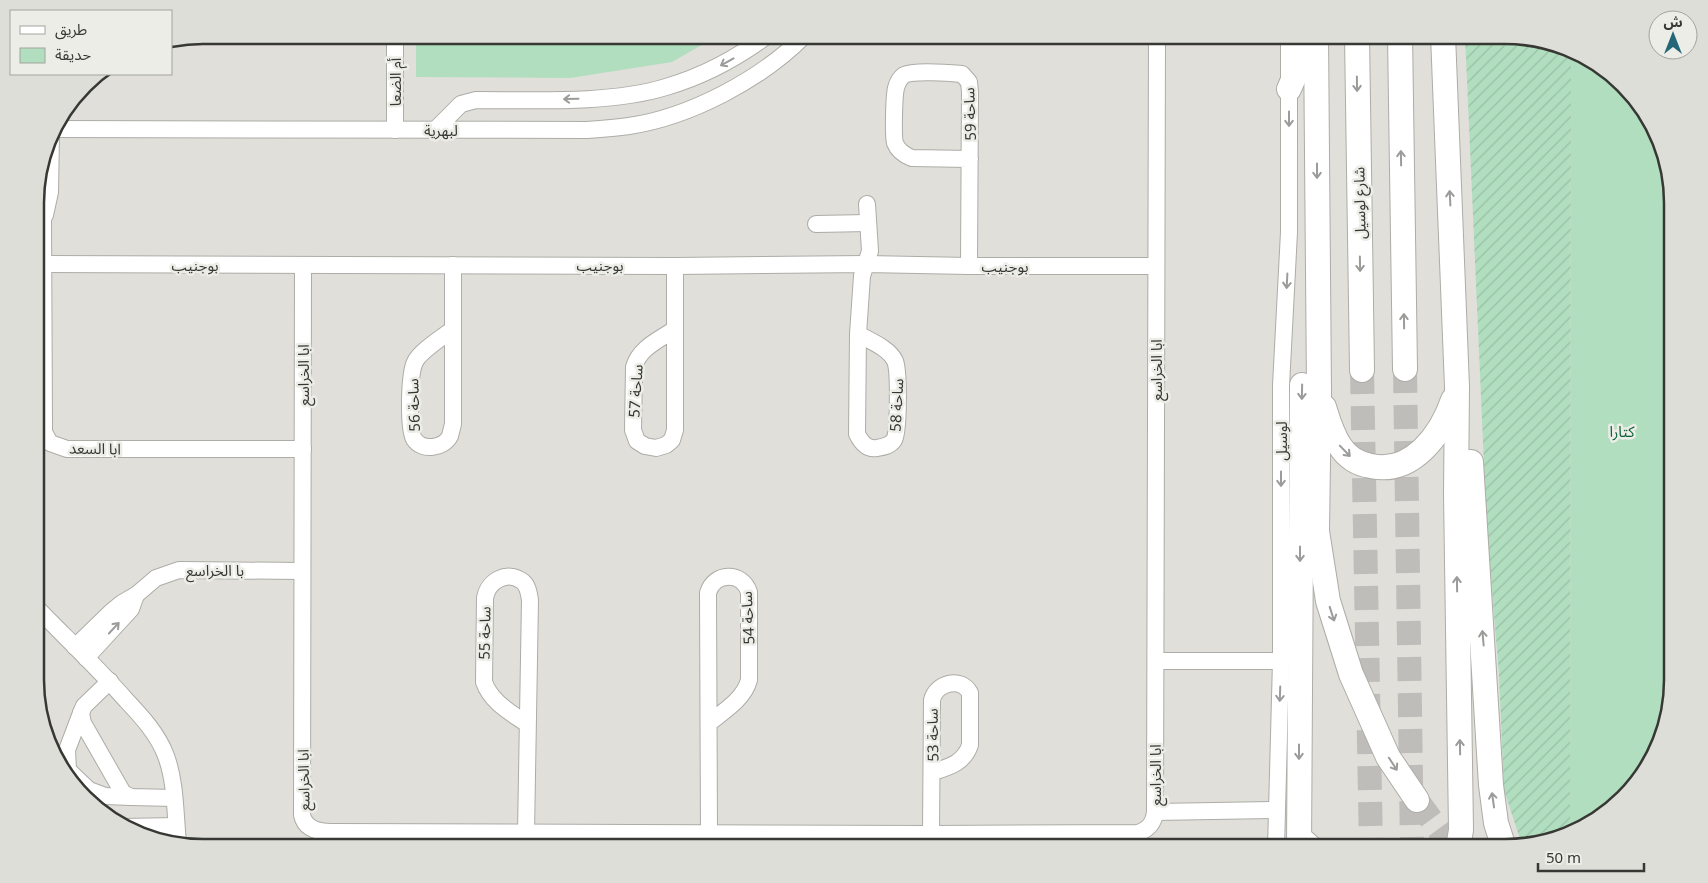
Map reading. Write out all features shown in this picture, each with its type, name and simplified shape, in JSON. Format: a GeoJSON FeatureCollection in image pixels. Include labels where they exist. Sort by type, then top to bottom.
{"type":"FeatureCollection","features":[{"type":"Feature","properties":{"kind":"highway"},"geometry":{"type":"LineString","coordinates":[[1289,89],[1310,44]]}},
{"type":"Feature","properties":{"kind":"highway"},"geometry":{"type":"LineString","coordinates":[[1314,44],[1319,391],[1317,531],[1328,601],[1352,674],[1388,757],[1417,800]]}},
{"type":"Feature","properties":{"kind":"highway","name":"شارع لوسيل"},"geometry":{"type":"LineString","coordinates":[[1356,44],[1362,370]]}},
{"type":"Feature","properties":{"kind":"highway"},"geometry":{"type":"LineString","coordinates":[[1400,44],[1405,369]]}},
{"type":"Feature","properties":{"kind":"highway"},"geometry":{"type":"LineString","coordinates":[[1442,44],[1457,387],[1456,494],[1462,830],[1460,839]]}},
{"type":"Feature","properties":{"kind":"highway"},"geometry":{"type":"LineString","coordinates":[[1451,228],[1463,288],[1473,510],[1484,647],[1487,725],[1496,824],[1501,839]]}},
{"type":"Feature","properties":{"kind":"highway"},"geometry":{"type":"LineString","coordinates":[[1299,839],[1303,362],[1318,292]]}},
{"type":"Feature","properties":{"kind":"highway"},"geometry":{"type":"LineString","coordinates":[[1319,391],[1329,424],[1340,447],[1358,463],[1387,468],[1401,465],[1412,459],[1431,440],[1450,410],[1457,387]]}},
{"type":"Feature","properties":{"kind":"street","name":"أم الضعا"},"geometry":{"type":"LineString","coordinates":[[394,44],[395,130]]}},
{"type":"Feature","properties":{"kind":"street"},"geometry":{"type":"LineString","coordinates":[[435,130],[461,104],[476,100],[592,98],[665,88],[697,77],[756,44]]}},
{"type":"Feature","properties":{"kind":"street","name":"لبهرية"},"geometry":{"type":"LineString","coordinates":[[62,129],[586,130],[630,126],[695,107],[732,90],[775,61],[796,44]]}},
{"type":"Feature","properties":{"kind":"street","name":"ابا الخراسع"},"geometry":{"type":"LineString","coordinates":[[303,265],[302,815],[307,825],[319,832],[1134,833],[1148,827],[1154,819],[1155,812],[1157,44]]}},
{"type":"Feature","properties":{"kind":"street","name":"لوسيل"},"geometry":{"type":"LineString","coordinates":[[1276,839],[1281,661],[1281,386],[1289,232],[1289,44]]}},
{"type":"Feature","properties":{"kind":"street"},"geometry":{"type":"LineString","coordinates":[[748,50],[775,61]]}},
{"type":"Feature","properties":{"kind":"street","name":"ساحة 59"},"geometry":{"type":"LineString","coordinates":[[969,266],[970,159],[970,92],[969,82],[966,76],[953,73],[912,73],[904,75],[899,80],[895,89],[895,142],[899,150],[905,156],[912,158],[970,159]]}},
{"type":"Feature","properties":{"kind":"street","name":"ابا السعد"},"geometry":{"type":"LineString","coordinates":[[44,218],[50,192],[51,157]]}},
{"type":"Feature","properties":{"kind":"street","name":"ساحة 58"},"geometry":{"type":"LineString","coordinates":[[858,334],[888,351],[895,360],[898,370],[897,430],[894,440],[886,447],[873,449],[862,444],[857,434],[858,334],[862,276],[870,251],[867,204]]}},
{"type":"Feature","properties":{"kind":"street"},"geometry":{"type":"LineString","coordinates":[[816,224],[868,223]]}},
{"type":"Feature","properties":{"kind":"street","name":"بوجنيب"},"geometry":{"type":"LineString","coordinates":[[44,264],[1156,266]]}},
{"type":"Feature","properties":{"kind":"street","name":"ساحة 56"},"geometry":{"type":"LineString","coordinates":[[453,265],[453,329],[453,424],[450,436],[442,444],[432,448],[420,444],[414,439],[410,428],[412,371],[419,356],[453,329]]}},
{"type":"Feature","properties":{"kind":"street","name":"ساحة 57"},"geometry":{"type":"LineString","coordinates":[[675,266],[675,329],[675,430],[672,440],[666,445],[656,448],[645,446],[637,440],[633,430],[634,367],[636,358],[675,329]]}},
{"type":"Feature","properties":{"kind":"street","name":"ابا السعد"},"geometry":{"type":"LineString","coordinates":[[44,432],[50,443],[57,447],[78,449],[303,449]]}},
{"type":"Feature","properties":{"kind":"street","name":"با الخراسع"},"geometry":{"type":"LineString","coordinates":[[80,652],[116,608],[136,596],[156,578],[168,572],[179,570],[302,571]]}},
{"type":"Feature","properties":{"kind":"street","name":"ساحة 55"},"geometry":{"type":"LineString","coordinates":[[526,833],[530,600],[528,590],[523,582],[512,577],[501,577],[486,590],[484,682],[487,691],[500,705],[527,724]]}},
{"type":"Feature","properties":{"kind":"street","name":"ساحة 54"},"geometry":{"type":"LineString","coordinates":[[709,723],[743,694],[749,680],[749,592],[744,582],[735,577],[723,577],[717,580],[711,586],[708,593],[709,833]]}},
{"type":"Feature","properties":{"kind":"street"},"geometry":{"type":"LineString","coordinates":[[44,615],[143,718],[159,742],[171,772],[176,836],[160,833]]}},
{"type":"Feature","properties":{"kind":"street"},"geometry":{"type":"LineString","coordinates":[[1156,661],[1281,661]]}},
{"type":"Feature","properties":{"kind":"street"},"geometry":{"type":"LineString","coordinates":[[68,764],[67,750],[84,706],[110,682]]}},
{"type":"Feature","properties":{"kind":"street","name":"ساحة 53"},"geometry":{"type":"LineString","coordinates":[[931,834],[933,772],[932,700],[934,693],[941,686],[945,684],[961,684],[970,693],[970,745],[968,753],[961,760],[933,772]]}},
{"type":"Feature","properties":{"kind":"street"},"geometry":{"type":"LineString","coordinates":[[81,713],[83,723],[120,788],[123,793],[131,797]]}},
{"type":"Feature","properties":{"kind":"street"},"geometry":{"type":"LineString","coordinates":[[81,782],[89,790],[105,796],[174,798]]}},
{"type":"Feature","properties":{"kind":"street"},"geometry":{"type":"LineString","coordinates":[[1155,812],[1277,810]]}},
{"type":"Feature","properties":{"kind":"green space"},"geometry":{"type":"Polygon","coordinates":[[[416,44],[703,44],[672,62],[570,78],[416,77],[416,44]]]}},
{"type":"Feature","properties":{"kind":"green space"},"geometry":{"type":"Polygon","coordinates":[[[1465,44],[1526,45],[1546,49],[1571,58],[1570,825],[1556,831],[1520,838],[1504,790],[1499,674],[1487,532],[1465,44]]]}},
{"type":"Feature","properties":{"kind":"green space","name":"كتارا"},"geometry":{"type":"Polygon","coordinates":[[[1571,58],[1602,77],[1618,90],[1631,106],[1643,123],[1652,142],[1663,182],[1664,691],[1656,731],[1648,751],[1637,769],[1610,800],[1594,812],[1570,825],[1571,58]]]}},
{"type":"Feature","properties":{"kind":"tunnel"},"geometry":{"type":"LineString","coordinates":[[1405,369],[1412,839]]}},
{"type":"Feature","properties":{"kind":"tunnel"},"geometry":{"type":"LineString","coordinates":[[1362,370],[1371,839]]}},
{"type":"Feature","properties":{"kind":"tunnel"},"geometry":{"type":"LineString","coordinates":[[1417,800],[1445,839]]}}]}
